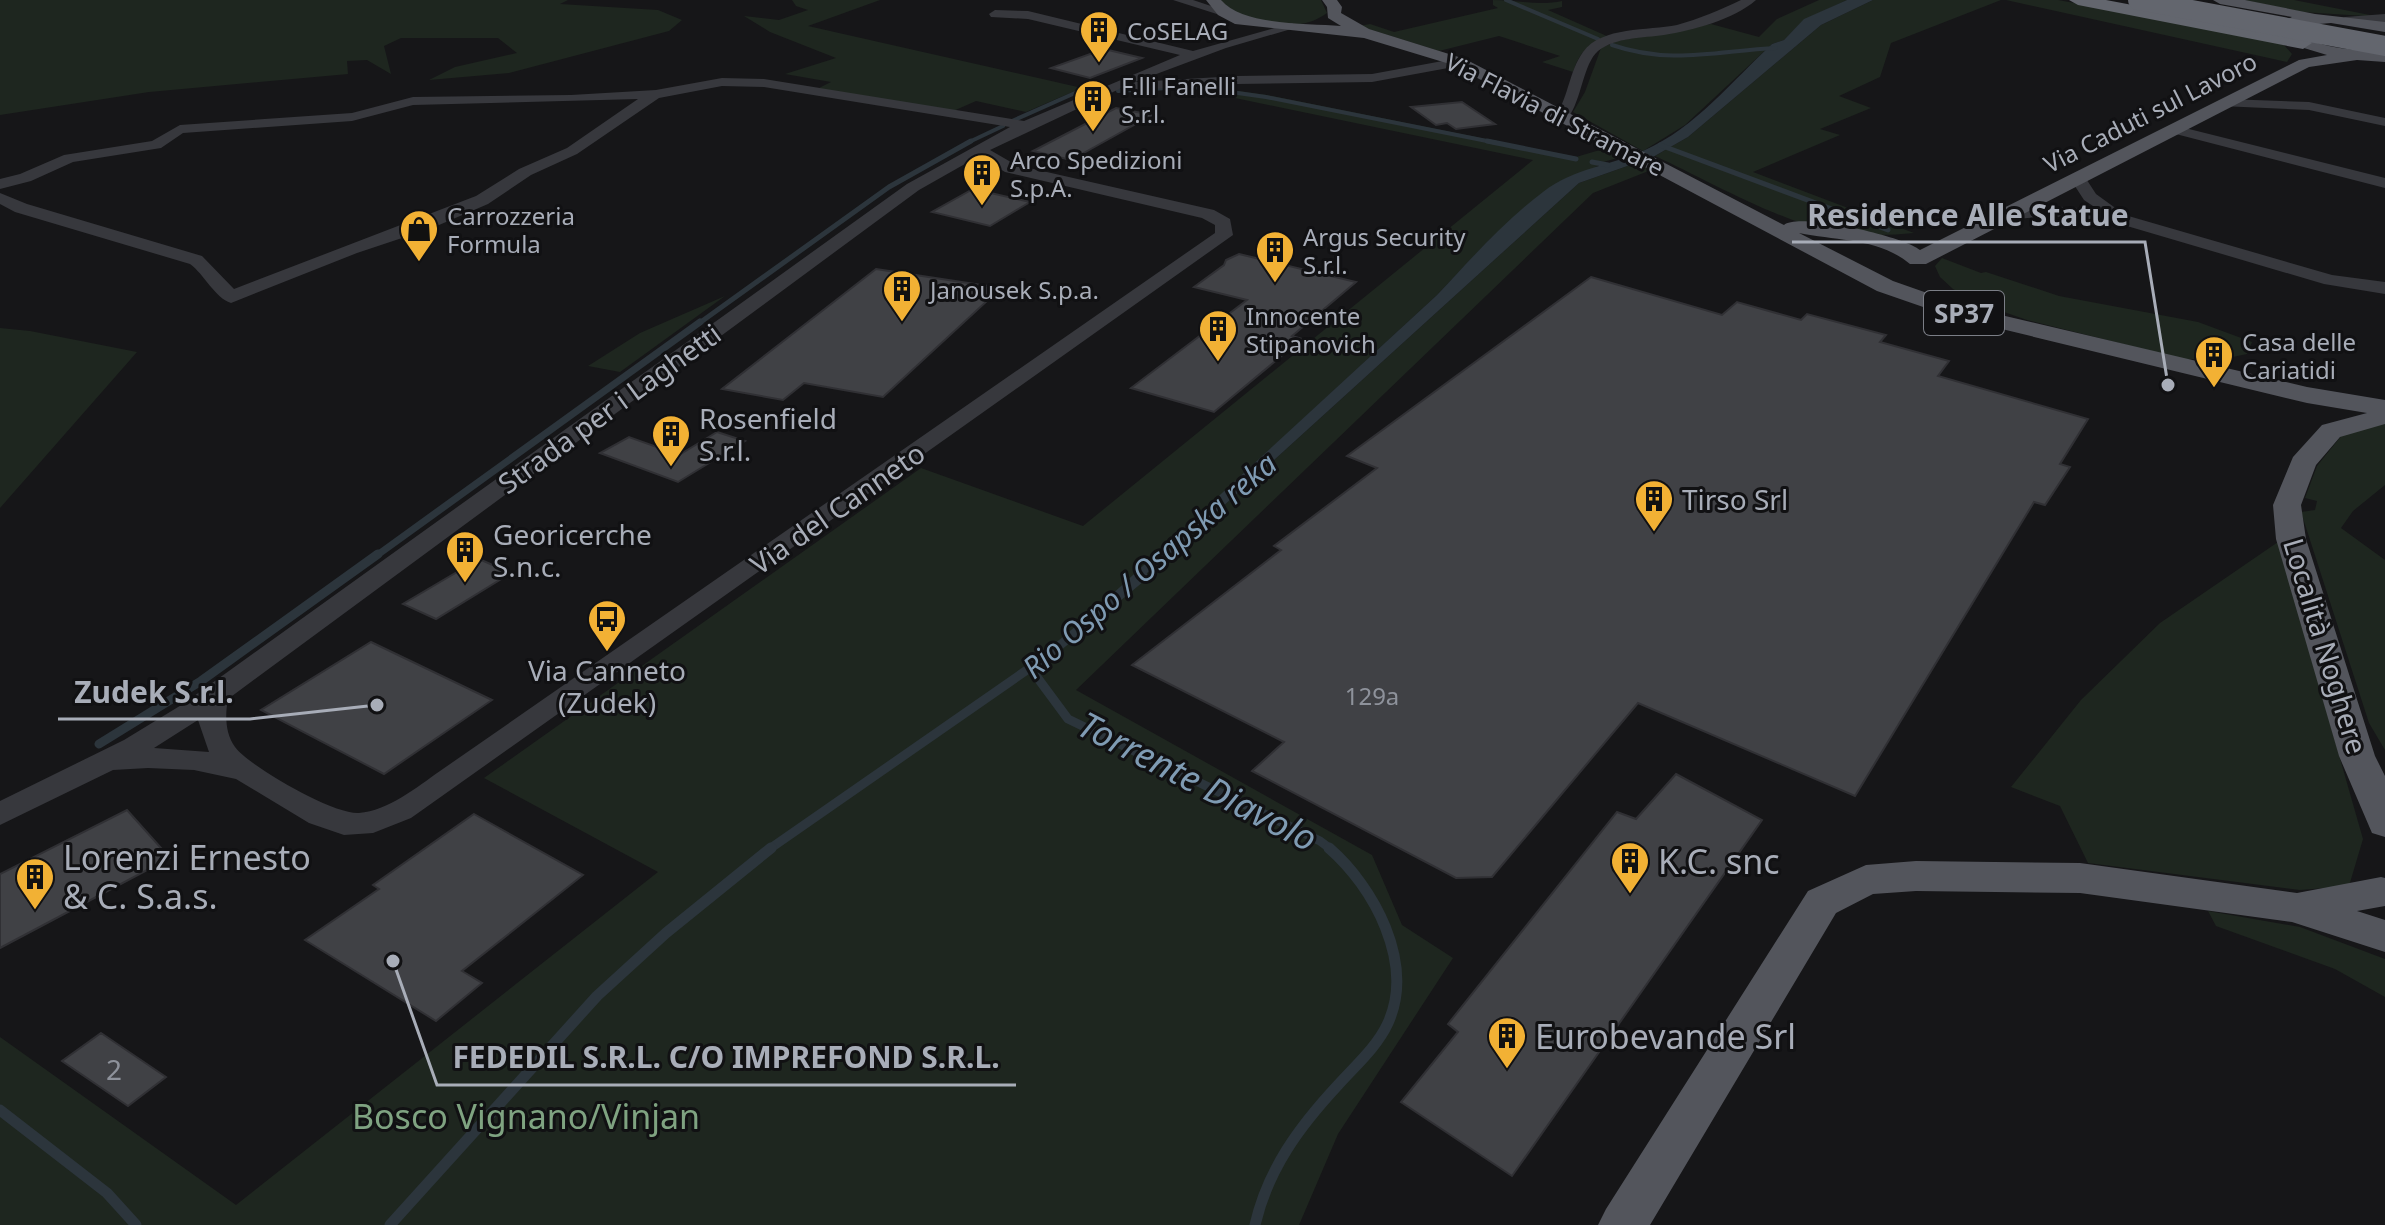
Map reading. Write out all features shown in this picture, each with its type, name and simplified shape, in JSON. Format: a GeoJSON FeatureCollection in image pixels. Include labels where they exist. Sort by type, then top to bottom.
{"type":"FeatureCollection","features":[{"type":"Feature","properties":{"kind":"highway"},"geometry":{"type":"LineString","coordinates":[[2078,0],[2303,43]]}},
{"type":"Feature","properties":{"kind":"highway"},"geometry":{"type":"LineString","coordinates":[[2138,0],[2383,52]]}},
{"type":"Feature","properties":{"kind":"highway"},"geometry":{"type":"LineString","coordinates":[[2165,0],[2383,52]]}},
{"type":"Feature","properties":{"kind":"main road"},"geometry":{"type":"LineString","coordinates":[[2220,0],[2385,27]]}},
{"type":"Feature","properties":{"kind":"main road","name":"Via Flavia di Stramare"},"geometry":{"type":"LineString","coordinates":[[1218,6],[1239,29],[1298,26],[1323,21],[1331,4],[1366,33]]}},
{"type":"Feature","properties":{"kind":"main road"},"geometry":{"type":"LineString","coordinates":[[2340,21],[2296,21],[2281,28],[2285,34],[2303,43],[2356,55],[2383,52]]}},
{"type":"Feature","properties":{"kind":"main road","name":"Via Flavia di Stramare"},"geometry":{"type":"LineString","coordinates":[[1298,26],[1366,33],[1459,62],[1885,286],[1960,312],[2307,395],[2385,408]]}},
{"type":"Feature","properties":{"kind":"main road"},"geometry":{"type":"LineString","coordinates":[[2303,43],[2312,52],[2305,63]]}},
{"type":"Feature","properties":{"kind":"main road","name":"Via Caduti sul Lavoro"},"geometry":{"type":"LineString","coordinates":[[1916,264],[1975,228],[2305,63],[2356,55]]}},
{"type":"Feature","properties":{"kind":"main road","name":"Via Flavia di Stramare"},"geometry":{"type":"LineString","coordinates":[[1738,207],[1810,230],[1903,248],[1931,286],[1963,302],[2083,341]]}},
{"type":"Feature","properties":{"kind":"main road","name":"Via Caduti sul Lavoro"},"geometry":{"type":"LineString","coordinates":[[1866,239],[1924,237],[1975,228]]}},
{"type":"Feature","properties":{"kind":"main road"},"geometry":{"type":"LineString","coordinates":[[1840,263],[1826,252],[1833,242],[1866,239]]}},
{"type":"Feature","properties":{"kind":"main road","name":"Via Flavia di Stramare"},"geometry":{"type":"LineString","coordinates":[[1840,263],[1880,274],[1916,264]]}},
{"type":"Feature","properties":{"kind":"main road"},"geometry":{"type":"LineString","coordinates":[[2307,395],[2319,404],[2331,431],[2385,416]]}},
{"type":"Feature","properties":{"kind":"main road","name":"Località Noghere"},"geometry":{"type":"LineString","coordinates":[[2331,431],[2303,463],[2287,505],[2291,539],[2357,756],[2384,814]]}},
{"type":"Feature","properties":{"kind":"main road"},"geometry":{"type":"LineString","coordinates":[[1623,1225],[1822,902],[1866,880],[1932,876],[2080,878],[2293,907],[2385,936]]}},
{"type":"Feature","properties":{"kind":"main road"},"geometry":{"type":"LineString","coordinates":[[2293,907],[2384,896]]}},
{"type":"Feature","properties":{"kind":"street"},"geometry":{"type":"LineString","coordinates":[[1179,0],[1218,6]]}},
{"type":"Feature","properties":{"kind":"street"},"geometry":{"type":"LineString","coordinates":[[1563,115],[1577,92],[1587,58],[1596,47],[1614,40],[1697,23],[1750,0]]}},
{"type":"Feature","properties":{"kind":"street"},"geometry":{"type":"LineString","coordinates":[[995,14],[1028,15],[1194,55]]}},
{"type":"Feature","properties":{"kind":"street"},"geometry":{"type":"LineString","coordinates":[[2340,21],[2385,18]]}},
{"type":"Feature","properties":{"kind":"street","name":"Strada per i Laghetti"},"geometry":{"type":"LineString","coordinates":[[0,814],[162,731],[215,695],[895,199],[1022,125],[1194,55],[1239,29]]}},
{"type":"Feature","properties":{"kind":"street"},"geometry":{"type":"LineString","coordinates":[[1108,88],[1229,80],[1362,79],[1459,62]]}},
{"type":"Feature","properties":{"kind":"street"},"geometry":{"type":"LineString","coordinates":[[2275,78],[2313,104]]}},
{"type":"Feature","properties":{"kind":"street"},"geometry":{"type":"LineString","coordinates":[[0,184],[36,174],[60,161],[156,145],[180,129],[352,117],[420,101],[517,102],[656,94],[722,82],[759,82],[1022,125]]}},
{"type":"Feature","properties":{"kind":"street"},"geometry":{"type":"LineString","coordinates":[[2252,90],[2385,122]]}},
{"type":"Feature","properties":{"kind":"street"},"geometry":{"type":"LineString","coordinates":[[0,198],[21,208],[196,260],[212,273],[231,297],[482,200],[525,172],[572,151],[656,94]]}},
{"type":"Feature","properties":{"kind":"street"},"geometry":{"type":"LineString","coordinates":[[2226,103],[2313,104]]}},
{"type":"Feature","properties":{"kind":"street"},"geometry":{"type":"LineString","coordinates":[[2173,129],[2385,183]]}},
{"type":"Feature","properties":{"kind":"street","name":"Via del Canneto"},"geometry":{"type":"LineString","coordinates":[[215,695],[210,713],[222,753],[247,772],[326,817],[344,824],[379,819],[410,805],[1217,242],[1226,229],[1218,218],[1208,214],[1017,170],[992,159],[980,148]]}},
{"type":"Feature","properties":{"kind":"street","name":"Via del Canneto"},"geometry":{"type":"LineString","coordinates":[[943,169],[1017,170]]}},
{"type":"Feature","properties":{"kind":"street"},"geometry":{"type":"LineString","coordinates":[[2077,177],[2099,210]]}},
{"type":"Feature","properties":{"kind":"street"},"geometry":{"type":"LineString","coordinates":[[2047,192],[2309,274],[2385,288]]}},
{"type":"Feature","properties":{"kind":"street"},"geometry":{"type":"LineString","coordinates":[[2002,215],[2099,210]]}},
{"type":"Feature","properties":{"kind":"street","name":"Via del Canneto"},"geometry":{"type":"LineString","coordinates":[[104,763],[169,757],[195,759],[247,772]]}},
{"type":"Feature","properties":{"kind":"green space"},"geometry":{"type":"Polygon","coordinates":[[[0,0],[568,0],[560,4],[658,10],[682,20],[669,31],[509,73],[429,80],[455,67],[517,53],[498,38],[401,38],[384,46],[391,74],[367,60],[347,61],[348,74],[149,92],[0,115],[0,0]]]}},
{"type":"Feature","properties":{"kind":"green space"},"geometry":{"type":"Polygon","coordinates":[[[792,0],[880,0],[808,26],[1091,90],[1077,90],[1026,112],[976,101],[951,112],[815,90],[831,82],[785,74],[836,58],[770,32],[744,16],[779,20],[808,10],[796,6],[792,0]]]}},
{"type":"Feature","properties":{"kind":"green space"},"geometry":{"type":"Polygon","coordinates":[[[1221,0],[1321,0],[1327,13],[1302,24],[1276,24],[1225,9],[1221,0]]]}},
{"type":"Feature","properties":{"kind":"green space"},"geometry":{"type":"Polygon","coordinates":[[[1493,0],[1562,1],[1562,7],[1548,10],[1609,37],[1586,49],[1573,72],[1542,62],[1560,56],[1499,36],[1439,51],[1359,26],[1370,24],[1394,32],[1498,8],[1493,5],[1493,0]]]}},
{"type":"Feature","properties":{"kind":"green space"},"geometry":{"type":"Polygon","coordinates":[[[1819,0],[1847,0],[1804,20],[1784,40],[1772,44],[1685,125],[1643,151],[1573,112],[1585,92],[1601,48],[1617,41],[1711,24],[1759,37],[1777,19],[1819,0]]]}},
{"type":"Feature","properties":{"kind":"green space"},"geometry":{"type":"Polygon","coordinates":[[[1873,0],[2001,0],[1891,43],[1880,77],[1839,96],[1871,108],[1820,129],[1840,135],[1753,172],[1914,233],[1859,234],[1806,225],[1762,208],[1655,156],[1688,137],[1821,25],[1873,0]]]}},
{"type":"Feature","properties":{"kind":"green space"},"geometry":{"type":"Polygon","coordinates":[[[2006,0],[2058,0],[2257,36],[2284,45],[2292,54],[2287,62],[2006,0]]]}},
{"type":"Feature","properties":{"kind":"green space"},"geometry":{"type":"Polygon","coordinates":[[[2244,0],[2294,0],[2380,17],[2302,12],[2244,0]]]}},
{"type":"Feature","properties":{"kind":"green space","name":"Bosco Vignano/Vinjan"},"geometry":{"type":"Polygon","coordinates":[[[1189,84],[1267,95],[1576,157],[1610,147],[1625,156],[1603,162],[1491,238],[1437,295],[1049,654],[1175,550],[1579,183],[1636,163],[1651,170],[1593,193],[1076,690],[1372,855],[1402,925],[1453,958],[1338,1134],[1299,1225],[0,1225],[0,1037],[236,1205],[658,872],[484,778],[921,468],[1083,526],[1533,160],[1192,89],[1189,84]]]}},
{"type":"Feature","properties":{"kind":"green space"},"geometry":{"type":"Polygon","coordinates":[[[1942,258],[2059,296],[2198,322],[2252,342],[2247,354],[2223,359],[2183,359],[2027,320],[1981,304],[1953,289],[1940,277],[1935,266],[1942,258]]]}},
{"type":"Feature","properties":{"kind":"green space"},"geometry":{"type":"Polygon","coordinates":[[[725,296],[620,372],[588,366],[640,333],[725,296]]]}},
{"type":"Feature","properties":{"kind":"green space"},"geometry":{"type":"Polygon","coordinates":[[[0,328],[137,352],[0,508],[0,328]]]}},
{"type":"Feature","properties":{"kind":"green space"},"geometry":{"type":"Polygon","coordinates":[[[2385,423],[2385,485],[2353,511],[2341,528],[2385,560],[2385,750],[2369,723],[2301,512],[2315,510],[2317,501],[2305,498],[2317,466],[2342,435],[2385,423]]]}},
{"type":"Feature","properties":{"kind":"green space"},"geometry":{"type":"Polygon","coordinates":[[[2278,542],[2363,839],[2349,886],[2300,890],[2088,863],[2060,806],[2011,787],[2081,700],[2160,623],[2278,542]]]}},
{"type":"Feature","properties":{"kind":"green space"},"geometry":{"type":"Polygon","coordinates":[[[2208,911],[2300,927],[2385,959],[2385,997],[2335,969],[2216,926],[2208,911]]]}},
{"type":"Feature","properties":{"kind":"water"},"geometry":{"type":"Polygon","coordinates":[[[1847,0],[1873,0],[1821,25],[1688,137],[1653,157],[1579,183],[1175,550],[1031,669],[1437,295],[1529,203],[1568,177],[1663,141],[1697,116],[1772,44],[1784,40],[1804,19],[1847,0]]]}},
{"type":"Feature","properties":{"kind":"building","name":"CoSELAG"},"geometry":{"type":"Polygon","coordinates":[[[1104,49],[1142,58],[1090,78],[1051,68],[1104,49]]]}},
{"type":"Feature","properties":{"kind":"building"},"geometry":{"type":"Polygon","coordinates":[[[1462,102],[1495,124],[1456,129],[1447,123],[1436,125],[1411,107],[1462,102]]]}},
{"type":"Feature","properties":{"kind":"building","name":"F.lli Fanelli S.r.l."},"geometry":{"type":"Polygon","coordinates":[[[1116,108],[1152,115],[1071,160],[1033,151],[1116,108]]]}},
{"type":"Feature","properties":{"kind":"building","name":"Arco Spedizioni S.p.A."},"geometry":{"type":"Polygon","coordinates":[[[973,189],[1030,202],[990,226],[932,212],[973,189]]]}},
{"type":"Feature","properties":{"kind":"building"},"geometry":{"type":"Polygon","coordinates":[[[1239,254],[1356,282],[1292,336],[1302,339],[1214,412],[1131,388],[1247,300],[1194,287],[1224,265],[1226,260],[1239,254]]]}},
{"type":"Feature","properties":{"kind":"building","name":"Janousek S.p.a."},"geometry":{"type":"Polygon","coordinates":[[[876,269],[1001,288],[883,397],[804,383],[783,400],[722,389],[876,269]]]}},
{"type":"Feature","properties":{"kind":"building","name":"Tirso Srl"},"geometry":{"type":"Polygon","coordinates":[[[1591,277],[1722,315],[1737,302],[1801,320],[1807,314],[1886,335],[1880,342],[1949,361],[1938,376],[2088,419],[2060,464],[2070,467],[2045,505],[2034,502],[1855,796],[1638,703],[1492,877],[1456,878],[1252,771],[1284,742],[1132,665],[1281,550],[1274,546],[1377,468],[1347,456],[1591,277]]]}},
{"type":"Feature","properties":{"kind":"building","name":"Rosenfield S.r.l."},"geometry":{"type":"Polygon","coordinates":[[[717,432],[745,441],[678,482],[600,453],[629,437],[679,455],[717,432]]]}},
{"type":"Feature","properties":{"kind":"building","name":"Georicerche S.n.c."},"geometry":{"type":"Polygon","coordinates":[[[479,559],[511,573],[436,619],[403,604],[479,559]]]}},
{"type":"Feature","properties":{"kind":"building"},"geometry":{"type":"Polygon","coordinates":[[[371,642],[492,700],[384,774],[261,710],[371,642]]]}},
{"type":"Feature","properties":{"kind":"building"},"geometry":{"type":"Polygon","coordinates":[[[1676,774],[1762,820],[1512,1176],[1401,1102],[1458,1032],[1448,1024],[1617,812],[1636,819],[1676,774]]]}},
{"type":"Feature","properties":{"kind":"building","name":"Lorenzi Ernesto & C. S.a.s."},"geometry":{"type":"Polygon","coordinates":[[[127,810],[170,858],[0,948],[0,874],[127,810]]]}},
{"type":"Feature","properties":{"kind":"building"},"geometry":{"type":"Polygon","coordinates":[[[474,814],[583,875],[462,971],[482,983],[436,1021],[305,940],[379,889],[373,885],[474,814]]]}},
{"type":"Feature","properties":{"kind":"building"},"geometry":{"type":"Polygon","coordinates":[[[101,1033],[166,1077],[128,1106],[62,1061],[101,1033]]]}},
{"type":"Feature","properties":{"kind":"waterway"},"geometry":{"type":"LineString","coordinates":[[1506,0],[1598,39]]}},
{"type":"Feature","properties":{"kind":"waterway"},"geometry":{"type":"LineString","coordinates":[[1612,45],[1674,56],[1776,48]]}},
{"type":"Feature","properties":{"kind":"waterway"},"geometry":{"type":"LineString","coordinates":[[1188,86],[1266,97],[1490,142]]}},
{"type":"Feature","properties":{"kind":"waterway"},"geometry":{"type":"LineString","coordinates":[[1118,91],[1167,88]]}},
{"type":"Feature","properties":{"kind":"waterway"},"geometry":{"type":"LineString","coordinates":[[1012,121],[1084,89]]}},
{"type":"Feature","properties":{"kind":"waterway"},"geometry":{"type":"LineString","coordinates":[[970,142],[1003,126]]}},
{"type":"Feature","properties":{"kind":"waterway"},"geometry":{"type":"LineString","coordinates":[[698,324],[889,187],[970,142]]}},
{"type":"Feature","properties":{"kind":"waterway"},"geometry":{"type":"LineString","coordinates":[[1490,142],[1497,143]]}},
{"type":"Feature","properties":{"kind":"waterway"},"geometry":{"type":"LineString","coordinates":[[1490,142],[1576,159]]}},
{"type":"Feature","properties":{"kind":"waterway"},"geometry":{"type":"LineString","coordinates":[[1660,145],[1888,230]]}},
{"type":"Feature","properties":{"kind":"waterway"},"geometry":{"type":"LineString","coordinates":[[1592,162],[1608,165]]}},
{"type":"Feature","properties":{"kind":"waterway"},"geometry":{"type":"LineString","coordinates":[[376,556],[700,322]]}},
{"type":"Feature","properties":{"kind":"waterway"},"geometry":{"type":"LineString","coordinates":[[99,744],[201,681],[378,554]]}},
{"type":"Feature","properties":{"kind":"waterway","name":"Rio Ospo / Osapska reka"},"geometry":{"type":"LineString","coordinates":[[768,850],[1047,656],[1143,576]]}},
{"type":"Feature","properties":{"kind":"waterway","name":"Torrente Diavolo"},"geometry":{"type":"LineString","coordinates":[[1031,669],[1068,719],[1320,841],[1332,850]]}},
{"type":"Feature","properties":{"kind":"waterway","name":"Rio Ospo / Osapska reka"},"geometry":{"type":"LineString","coordinates":[[390,1225],[597,996],[666,933],[771,848]]}},
{"type":"Feature","properties":{"kind":"waterway","name":"Torrente Diavolo"},"geometry":{"type":"LineString","coordinates":[[1255,1225],[1268,1185],[1287,1150],[1310,1117],[1378,1040],[1388,1023],[1395,1000],[1396,976],[1386,928],[1361,883],[1329,848]]}},
{"type":"Feature","properties":{"kind":"waterway"},"geometry":{"type":"LineString","coordinates":[[0,1110],[107,1193],[136,1225]]}},
{"type":"Feature","properties":{"kind":"place","name":"CoSELAG"},"geometry":{"type":"Point","coordinates":[1099,64]}},
{"type":"Feature","properties":{"kind":"place","name":"F.lli Fanelli S.r.l."},"geometry":{"type":"Point","coordinates":[1093,133]}},
{"type":"Feature","properties":{"kind":"place","name":"Arco Spedizioni S.p.A."},"geometry":{"type":"Point","coordinates":[982,207]}},
{"type":"Feature","properties":{"kind":"place","name":"Carrozzeria Formula"},"geometry":{"type":"Point","coordinates":[419,263]}},
{"type":"Feature","properties":{"kind":"place","name":"Argus Security S.r.l."},"geometry":{"type":"Point","coordinates":[1275,284]}},
{"type":"Feature","properties":{"kind":"place","name":"Janousek S.p.a."},"geometry":{"type":"Point","coordinates":[902,323]}},
{"type":"Feature","properties":{"kind":"place","name":"Innocente Stipanovich"},"geometry":{"type":"Point","coordinates":[1218,363]}},
{"type":"Feature","properties":{"kind":"place","name":"Residence Alle Statue"},"geometry":{"type":"Point","coordinates":[2168,385]}},
{"type":"Feature","properties":{"kind":"place","name":"Casa delle Cariatidi"},"geometry":{"type":"Point","coordinates":[2214,389]}},
{"type":"Feature","properties":{"kind":"place","name":"Rosenfield S.r.l."},"geometry":{"type":"Point","coordinates":[671,468]}},
{"type":"Feature","properties":{"kind":"place","name":"Tirso Srl"},"geometry":{"type":"Point","coordinates":[1654,533]}},
{"type":"Feature","properties":{"kind":"place","name":"Georicerche S.n.c."},"geometry":{"type":"Point","coordinates":[465,584]}},
{"type":"Feature","properties":{"kind":"place","name":"Via Canneto (Zudek)"},"geometry":{"type":"Point","coordinates":[607,653]}},
{"type":"Feature","properties":{"kind":"place","name":"Zudek S.r.l."},"geometry":{"type":"Point","coordinates":[377,705]}},
{"type":"Feature","properties":{"kind":"place","name":"K.C. snc"},"geometry":{"type":"Point","coordinates":[1630,895]}},
{"type":"Feature","properties":{"kind":"place","name":"Lorenzi Ernesto & C. S.a.s."},"geometry":{"type":"Point","coordinates":[35,911]}},
{"type":"Feature","properties":{"kind":"place","name":"FEDEDIL S.R.L. C/O IMPREFOND S.R.L."},"geometry":{"type":"Point","coordinates":[393,961]}},
{"type":"Feature","properties":{"kind":"place","name":"Eurobevande Srl"},"geometry":{"type":"Point","coordinates":[1507,1070]}}]}
